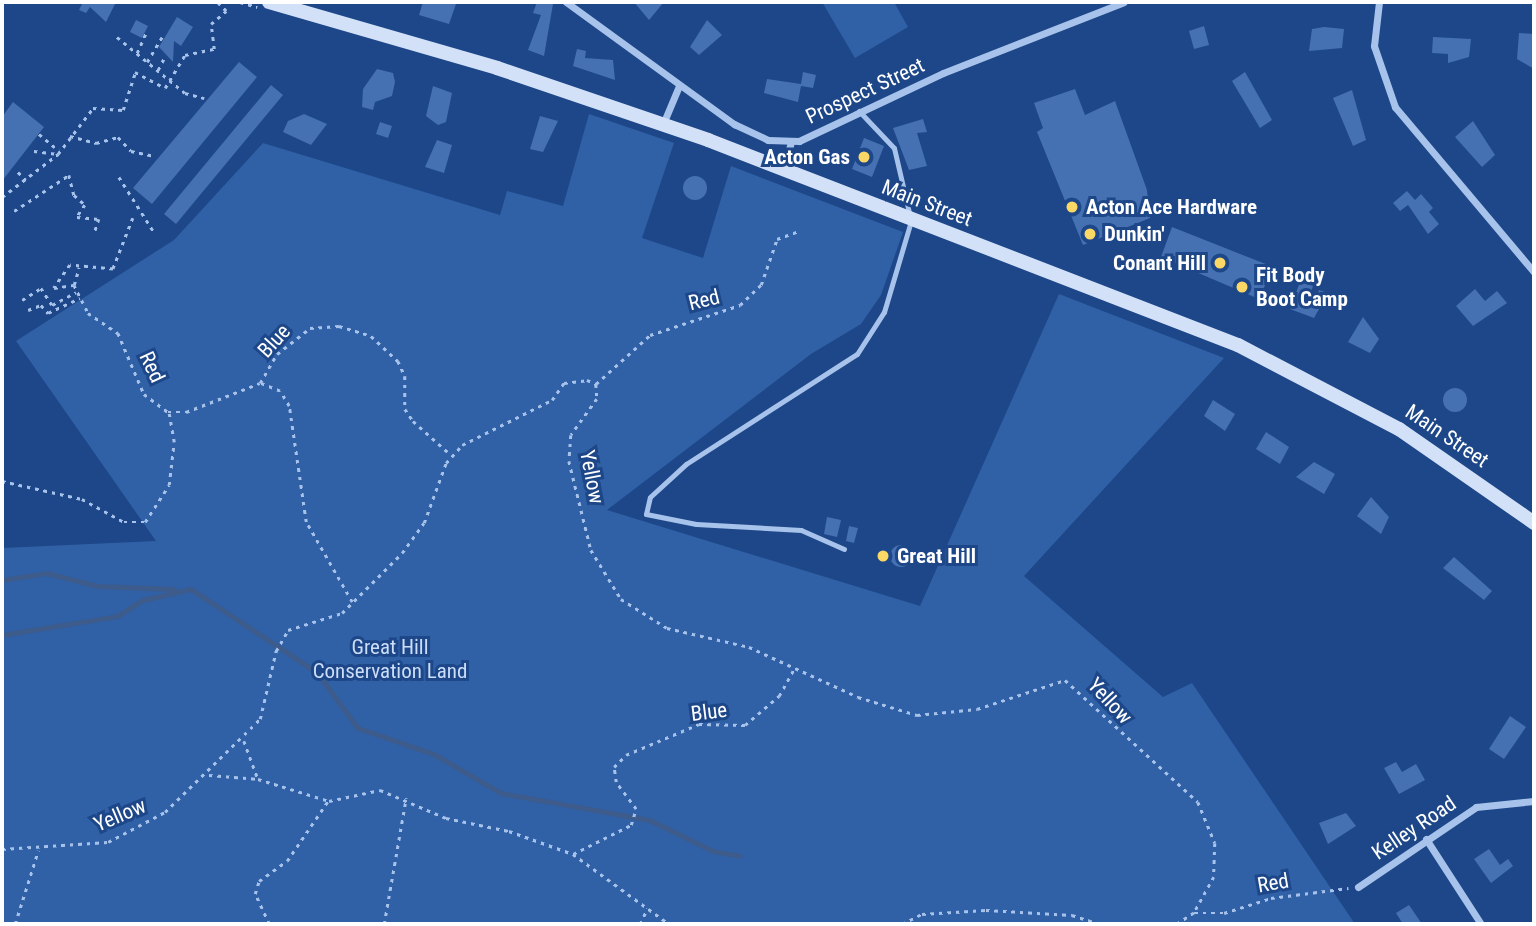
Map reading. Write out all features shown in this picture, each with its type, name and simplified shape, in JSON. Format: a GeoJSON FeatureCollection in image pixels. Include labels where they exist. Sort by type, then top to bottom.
{"type":"FeatureCollection","features":[{"type":"Feature","properties":{"kind":"main road","name":"Main Street"},"geometry":{"type":"LineString","coordinates":[[275,3],[663,124],[784,168],[911,221],[1276,362],[1399,429],[1534,523]]}},
{"type":"Feature","properties":{"kind":"street","name":"Prospect Street"},"geometry":{"type":"LineString","coordinates":[[566,2],[679,86],[743,128],[768,140],[791,141],[1124,2]]}},
{"type":"Feature","properties":{"kind":"street"},"geometry":{"type":"LineString","coordinates":[[1379,2],[1374,46],[1395,107],[1534,272]]}},
{"type":"Feature","properties":{"kind":"street"},"geometry":{"type":"LineString","coordinates":[[663,124],[679,86]]}},
{"type":"Feature","properties":{"kind":"street"},"geometry":{"type":"LineString","coordinates":[[784,168],[791,141]]}},
{"type":"Feature","properties":{"kind":"street","name":"Kelley Road"},"geometry":{"type":"LineString","coordinates":[[1359,887],[1476,807],[1534,801]]}},
{"type":"Feature","properties":{"kind":"street"},"geometry":{"type":"LineString","coordinates":[[1426,839],[1481,924]]}},
{"type":"Feature","properties":{"kind":"lane"},"geometry":{"type":"LineString","coordinates":[[844,549],[801,530],[696,524],[646,514],[650,497],[686,464],[857,354],[884,312],[911,221],[894,148],[859,111]]}},
{"type":"Feature","properties":{"kind":"path"},"geometry":{"type":"LineString","coordinates":[[2,197],[59,152],[93,108],[123,110],[135,72],[159,87],[172,81],[185,55],[204,54],[218,44],[211,24],[226,11],[217,2]]}},
{"type":"Feature","properties":{"kind":"path"},"geometry":{"type":"LineString","coordinates":[[137,53],[148,31]]}},
{"type":"Feature","properties":{"kind":"path"},"geometry":{"type":"LineString","coordinates":[[117,37],[185,93],[204,97]]}},
{"type":"Feature","properties":{"kind":"path"},"geometry":{"type":"LineString","coordinates":[[147,62],[162,37]]}},
{"type":"Feature","properties":{"kind":"path"},"geometry":{"type":"LineString","coordinates":[[158,70],[164,58]]}},
{"type":"Feature","properties":{"kind":"path"},"geometry":{"type":"LineString","coordinates":[[39,134],[59,152]]}},
{"type":"Feature","properties":{"kind":"path"},"geometry":{"type":"LineString","coordinates":[[70,136],[96,143],[118,137],[131,151],[154,156]]}},
{"type":"Feature","properties":{"kind":"path"},"geometry":{"type":"LineString","coordinates":[[34,151],[59,152]]}},
{"type":"Feature","properties":{"kind":"path"},"geometry":{"type":"LineString","coordinates":[[18,172],[26,180]]}},
{"type":"Feature","properties":{"kind":"path"},"geometry":{"type":"LineString","coordinates":[[14,211],[69,175],[74,195],[85,205],[77,216],[100,219],[95,231]]}},
{"type":"Feature","properties":{"kind":"path"},"geometry":{"type":"LineString","coordinates":[[119,177],[154,232]]}},
{"type":"Feature","properties":{"kind":"path"},"geometry":{"type":"LineString","coordinates":[[79,268],[74,285],[60,290],[52,283],[64,269],[79,268],[113,269],[133,218]]}},
{"type":"Feature","properties":{"kind":"path","name":"Red"},"geometry":{"type":"LineString","coordinates":[[596,384],[650,335],[740,305],[761,285],[777,239],[799,232]]}},
{"type":"Feature","properties":{"kind":"path","name":"Red"},"geometry":{"type":"LineString","coordinates":[[74,285],[88,313],[118,333],[144,394],[168,412]]}},
{"type":"Feature","properties":{"kind":"path"},"geometry":{"type":"LineString","coordinates":[[22,300],[41,288],[52,305],[76,292]]}},
{"type":"Feature","properties":{"kind":"path"},"geometry":{"type":"LineString","coordinates":[[28,310],[41,305],[48,313],[80,298]]}},
{"type":"Feature","properties":{"kind":"path","name":"Blue"},"geometry":{"type":"LineString","coordinates":[[353,604],[306,522],[289,406],[279,391],[260,383],[277,354],[310,328],[355,328],[398,360],[405,376],[405,409],[451,455]]}},
{"type":"Feature","properties":{"kind":"path"},"geometry":{"type":"LineString","coordinates":[[2,481],[82,499],[124,522],[145,522],[169,485],[174,442],[168,412],[186,412],[260,383]]}},
{"type":"Feature","properties":{"kind":"path"},"geometry":{"type":"LineString","coordinates":[[451,455],[552,400],[564,383],[596,384]]}},
{"type":"Feature","properties":{"kind":"path","name":"Yellow"},"geometry":{"type":"LineString","coordinates":[[596,384],[597,399],[570,435],[569,461],[591,550],[605,577],[650,620],[795,667],[886,708],[917,715],[977,709],[1049,681],[1079,688],[1120,736],[1198,802],[1215,843],[1214,877],[1194,913],[1177,924]]}},
{"type":"Feature","properties":{"kind":"path","name":"Yellow"},"geometry":{"type":"LineString","coordinates":[[2,849],[38,850],[108,842],[152,822],[209,775],[244,741],[260,719],[276,651],[288,630],[342,613],[353,604],[424,523],[451,455]]}},
{"type":"Feature","properties":{"kind":"path","name":"Blue"},"geometry":{"type":"LineString","coordinates":[[573,854],[631,825],[636,809],[616,782],[614,767],[626,755],[699,724],[746,725],[779,696],[795,667]]}},
{"type":"Feature","properties":{"kind":"path"},"geometry":{"type":"LineString","coordinates":[[244,741],[258,779]]}},
{"type":"Feature","properties":{"kind":"path"},"geometry":{"type":"LineString","coordinates":[[209,775],[258,779],[329,801],[380,790],[406,798],[446,818],[488,824],[573,854],[669,924]]}},
{"type":"Feature","properties":{"kind":"path"},"geometry":{"type":"LineString","coordinates":[[384,924],[406,798]]}},
{"type":"Feature","properties":{"kind":"path"},"geometry":{"type":"LineString","coordinates":[[269,924],[255,894],[259,881],[287,861],[329,801]]}},
{"type":"Feature","properties":{"kind":"path"},"geometry":{"type":"LineString","coordinates":[[15,924],[38,850]]}},
{"type":"Feature","properties":{"kind":"path","name":"Red"},"geometry":{"type":"LineString","coordinates":[[1194,913],[1224,913],[1271,898],[1359,887]]}},
{"type":"Feature","properties":{"kind":"path"},"geometry":{"type":"LineString","coordinates":[[640,924],[647,909]]}},
{"type":"Feature","properties":{"kind":"path"},"geometry":{"type":"LineString","coordinates":[[902,924],[922,914],[995,910],[1072,915],[1100,924]]}},
{"type":"Feature","properties":{"kind":"green space"},"geometry":{"type":"Polygon","coordinates":[[[822,2],[894,2],[908,27],[855,58],[822,2]]]}},
{"type":"Feature","properties":{"kind":"green space","name":"Great Hill Conservation Land"},"geometry":{"type":"Polygon","coordinates":[[[589,114],[674,143],[642,238],[703,258],[731,166],[903,232],[881,295],[861,324],[811,354],[607,510],[920,606],[1059,294],[1224,358],[1024,576],[1163,697],[1192,683],[1355,924],[2,924],[2,548],[156,541],[16,341],[174,240],[263,143],[500,215],[507,191],[563,206],[589,114]]]}},
{"type":"Feature","properties":{"kind":"building"},"geometry":{"type":"Polygon","coordinates":[[[83,2],[116,2],[106,22],[90,7],[86,13],[79,10],[83,2]]]}},
{"type":"Feature","properties":{"kind":"building"},"geometry":{"type":"Polygon","coordinates":[[[423,2],[456,4],[449,24],[419,15],[423,2]]]}},
{"type":"Feature","properties":{"kind":"building"},"geometry":{"type":"Polygon","coordinates":[[[537,2],[553,4],[544,56],[528,50],[541,15],[533,13],[537,2]]]}},
{"type":"Feature","properties":{"kind":"building"},"geometry":{"type":"Polygon","coordinates":[[[634,2],[664,2],[649,20],[634,2]]]}},
{"type":"Feature","properties":{"kind":"building"},"geometry":{"type":"Polygon","coordinates":[[[177,17],[193,27],[181,46],[174,41],[173,62],[159,47],[177,17]]]}},
{"type":"Feature","properties":{"kind":"building"},"geometry":{"type":"Polygon","coordinates":[[[136,20],[148,26],[142,38],[130,32],[136,20]]]}},
{"type":"Feature","properties":{"kind":"building"},"geometry":{"type":"Polygon","coordinates":[[[707,20],[722,35],[699,55],[690,47],[707,20]]]}},
{"type":"Feature","properties":{"kind":"building"},"geometry":{"type":"Polygon","coordinates":[[[1204,26],[1209,45],[1194,49],[1189,31],[1204,26]]]}},
{"type":"Feature","properties":{"kind":"building"},"geometry":{"type":"Polygon","coordinates":[[[1312,29],[1344,29],[1342,48],[1309,51],[1312,29]]]}},
{"type":"Feature","properties":{"kind":"building"},"geometry":{"type":"Polygon","coordinates":[[[1519,33],[1534,34],[1534,69],[1517,59],[1519,33]]]}},
{"type":"Feature","properties":{"kind":"building"},"geometry":{"type":"Polygon","coordinates":[[[1433,37],[1471,39],[1469,57],[1448,63],[1448,54],[1432,53],[1433,37]]]}},
{"type":"Feature","properties":{"kind":"building"},"geometry":{"type":"Polygon","coordinates":[[[577,49],[586,51],[585,58],[613,60],[615,80],[573,66],[577,49]]]}},
{"type":"Feature","properties":{"kind":"building"},"geometry":{"type":"Polygon","coordinates":[[[239,62],[257,77],[152,204],[133,188],[239,62]]]}},
{"type":"Feature","properties":{"kind":"building"},"geometry":{"type":"Polygon","coordinates":[[[377,69],[393,73],[395,82],[392,96],[375,102],[373,110],[362,107],[363,89],[377,69]]]}},
{"type":"Feature","properties":{"kind":"building"},"geometry":{"type":"Polygon","coordinates":[[[803,72],[816,75],[813,88],[801,86],[798,102],[764,93],[767,79],[801,84],[803,72]]]}},
{"type":"Feature","properties":{"kind":"building"},"geometry":{"type":"Polygon","coordinates":[[[1245,72],[1272,120],[1260,128],[1232,81],[1245,72]]]}},
{"type":"Feature","properties":{"kind":"building"},"geometry":{"type":"Polygon","coordinates":[[[271,85],[283,95],[176,224],[164,214],[271,85]]]}},
{"type":"Feature","properties":{"kind":"building"},"geometry":{"type":"Polygon","coordinates":[[[433,86],[452,93],[446,122],[438,125],[426,116],[433,86]]]}},
{"type":"Feature","properties":{"kind":"building"},"geometry":{"type":"Polygon","coordinates":[[[1075,89],[1085,115],[1115,101],[1147,190],[1150,218],[1083,245],[1037,132],[1043,128],[1034,103],[1075,89]]]}},
{"type":"Feature","properties":{"kind":"building"},"geometry":{"type":"Polygon","coordinates":[[[1352,90],[1366,140],[1353,146],[1333,98],[1352,90]]]}},
{"type":"Feature","properties":{"kind":"building"},"geometry":{"type":"Polygon","coordinates":[[[13,102],[44,127],[2,181],[2,117],[13,102]]]}},
{"type":"Feature","properties":{"kind":"building"},"geometry":{"type":"Polygon","coordinates":[[[304,114],[327,124],[311,145],[283,132],[288,121],[304,114]]]}},
{"type":"Feature","properties":{"kind":"building"},"geometry":{"type":"Polygon","coordinates":[[[540,116],[558,121],[543,152],[530,149],[540,116]]]}},
{"type":"Feature","properties":{"kind":"building"},"geometry":{"type":"Polygon","coordinates":[[[923,119],[927,132],[917,133],[927,166],[909,170],[893,128],[923,119]]]}},
{"type":"Feature","properties":{"kind":"building"},"geometry":{"type":"Polygon","coordinates":[[[1473,121],[1495,155],[1482,167],[1455,137],[1473,121]]]}},
{"type":"Feature","properties":{"kind":"building"},"geometry":{"type":"Polygon","coordinates":[[[380,122],[392,126],[388,138],[376,134],[380,122]]]}},
{"type":"Feature","properties":{"kind":"building"},"geometry":{"type":"Polygon","coordinates":[[[864,138],[884,146],[872,177],[852,169],[864,138]]]}},
{"type":"Feature","properties":{"kind":"building"},"geometry":{"type":"Polygon","coordinates":[[[437,140],[452,145],[444,173],[425,167],[437,140]]]}},
{"type":"Feature","properties":{"kind":"building"},"geometry":{"type":"Polygon","coordinates":[[[695,176],[703,180],[707,188],[703,196],[695,200],[687,196],[683,188],[687,180],[695,176]]]}},
{"type":"Feature","properties":{"kind":"building"},"geometry":{"type":"Polygon","coordinates":[[[1407,191],[1415,200],[1421,194],[1433,208],[1429,212],[1439,224],[1428,234],[1408,205],[1400,211],[1393,203],[1407,191]]]}},
{"type":"Feature","properties":{"kind":"building"},"geometry":{"type":"Polygon","coordinates":[[[1172,227],[1273,267],[1259,299],[1161,257],[1172,227]]]}},
{"type":"Feature","properties":{"kind":"building"},"geometry":{"type":"Polygon","coordinates":[[[1300,282],[1313,286],[1309,297],[1315,299],[1319,290],[1328,293],[1314,318],[1290,309],[1300,282]]]}},
{"type":"Feature","properties":{"kind":"building"},"geometry":{"type":"Polygon","coordinates":[[[1475,289],[1485,301],[1497,291],[1507,303],[1473,326],[1456,306],[1475,289]]]}},
{"type":"Feature","properties":{"kind":"building"},"geometry":{"type":"Polygon","coordinates":[[[1363,317],[1379,339],[1370,353],[1348,342],[1363,317]]]}},
{"type":"Feature","properties":{"kind":"building"},"geometry":{"type":"Polygon","coordinates":[[[1455,388],[1464,391],[1467,400],[1464,409],[1455,412],[1446,409],[1443,400],[1446,391],[1455,388]]]}},
{"type":"Feature","properties":{"kind":"building"},"geometry":{"type":"Polygon","coordinates":[[[1213,400],[1235,414],[1225,431],[1204,416],[1213,400]]]}},
{"type":"Feature","properties":{"kind":"building"},"geometry":{"type":"Polygon","coordinates":[[[1266,432],[1289,447],[1280,464],[1256,449],[1266,432]]]}},
{"type":"Feature","properties":{"kind":"building"},"geometry":{"type":"Polygon","coordinates":[[[1314,462],[1335,474],[1324,494],[1296,477],[1314,462]]]}},
{"type":"Feature","properties":{"kind":"building"},"geometry":{"type":"Polygon","coordinates":[[[1371,497],[1389,517],[1381,534],[1357,516],[1371,497]]]}},
{"type":"Feature","properties":{"kind":"building"},"geometry":{"type":"Polygon","coordinates":[[[827,517],[841,520],[837,537],[824,534],[827,517]]]}},
{"type":"Feature","properties":{"kind":"building"},"geometry":{"type":"Polygon","coordinates":[[[849,526],[858,528],[854,543],[846,541],[849,526]]]}},
{"type":"Feature","properties":{"kind":"building"},"geometry":{"type":"Polygon","coordinates":[[[901,545],[911,552],[912,556],[905,566],[901,567],[891,560],[890,556],[897,546],[901,545]]]}},
{"type":"Feature","properties":{"kind":"building"},"geometry":{"type":"Polygon","coordinates":[[[1454,557],[1492,591],[1484,600],[1443,568],[1454,557]]]}},
{"type":"Feature","properties":{"kind":"building"},"geometry":{"type":"Polygon","coordinates":[[[1510,716],[1526,727],[1504,759],[1489,749],[1510,716]]]}},
{"type":"Feature","properties":{"kind":"building"},"geometry":{"type":"Polygon","coordinates":[[[1396,762],[1402,772],[1416,764],[1425,780],[1399,794],[1384,768],[1396,762]]]}},
{"type":"Feature","properties":{"kind":"building"},"geometry":{"type":"Polygon","coordinates":[[[1346,813],[1356,826],[1328,844],[1319,823],[1346,813]]]}},
{"type":"Feature","properties":{"kind":"building"},"geometry":{"type":"Polygon","coordinates":[[[1489,849],[1500,865],[1508,859],[1513,866],[1491,883],[1474,859],[1489,849]]]}},
{"type":"Feature","properties":{"kind":"building"},"geometry":{"type":"Polygon","coordinates":[[[1409,905],[1422,924],[1403,924],[1396,913],[1409,905]]]}},
{"type":"Feature","properties":{"kind":"waterway"},"geometry":{"type":"LineString","coordinates":[[2,580],[47,573],[98,586],[174,589]]}},
{"type":"Feature","properties":{"kind":"waterway"},"geometry":{"type":"LineString","coordinates":[[2,635],[118,616],[143,600],[191,589],[317,672],[358,728],[434,754],[501,793],[650,820],[713,851],[740,856]]}},
{"type":"Feature","properties":{"kind":"place","name":"Acton Gas"},"geometry":{"type":"Point","coordinates":[864,157]}},
{"type":"Feature","properties":{"kind":"place","name":"Acton Ace Hardware"},"geometry":{"type":"Point","coordinates":[1072,207]}},
{"type":"Feature","properties":{"kind":"place","name":"Dunkin'"},"geometry":{"type":"Point","coordinates":[1090,234]}},
{"type":"Feature","properties":{"kind":"place","name":"Conant Hill"},"geometry":{"type":"Point","coordinates":[1220,263]}},
{"type":"Feature","properties":{"kind":"place","name":"Fit Body Boot Camp"},"geometry":{"type":"Point","coordinates":[1242,287]}},
{"type":"Feature","properties":{"kind":"place","name":"Great Hill"},"geometry":{"type":"Point","coordinates":[883,556]}}]}
